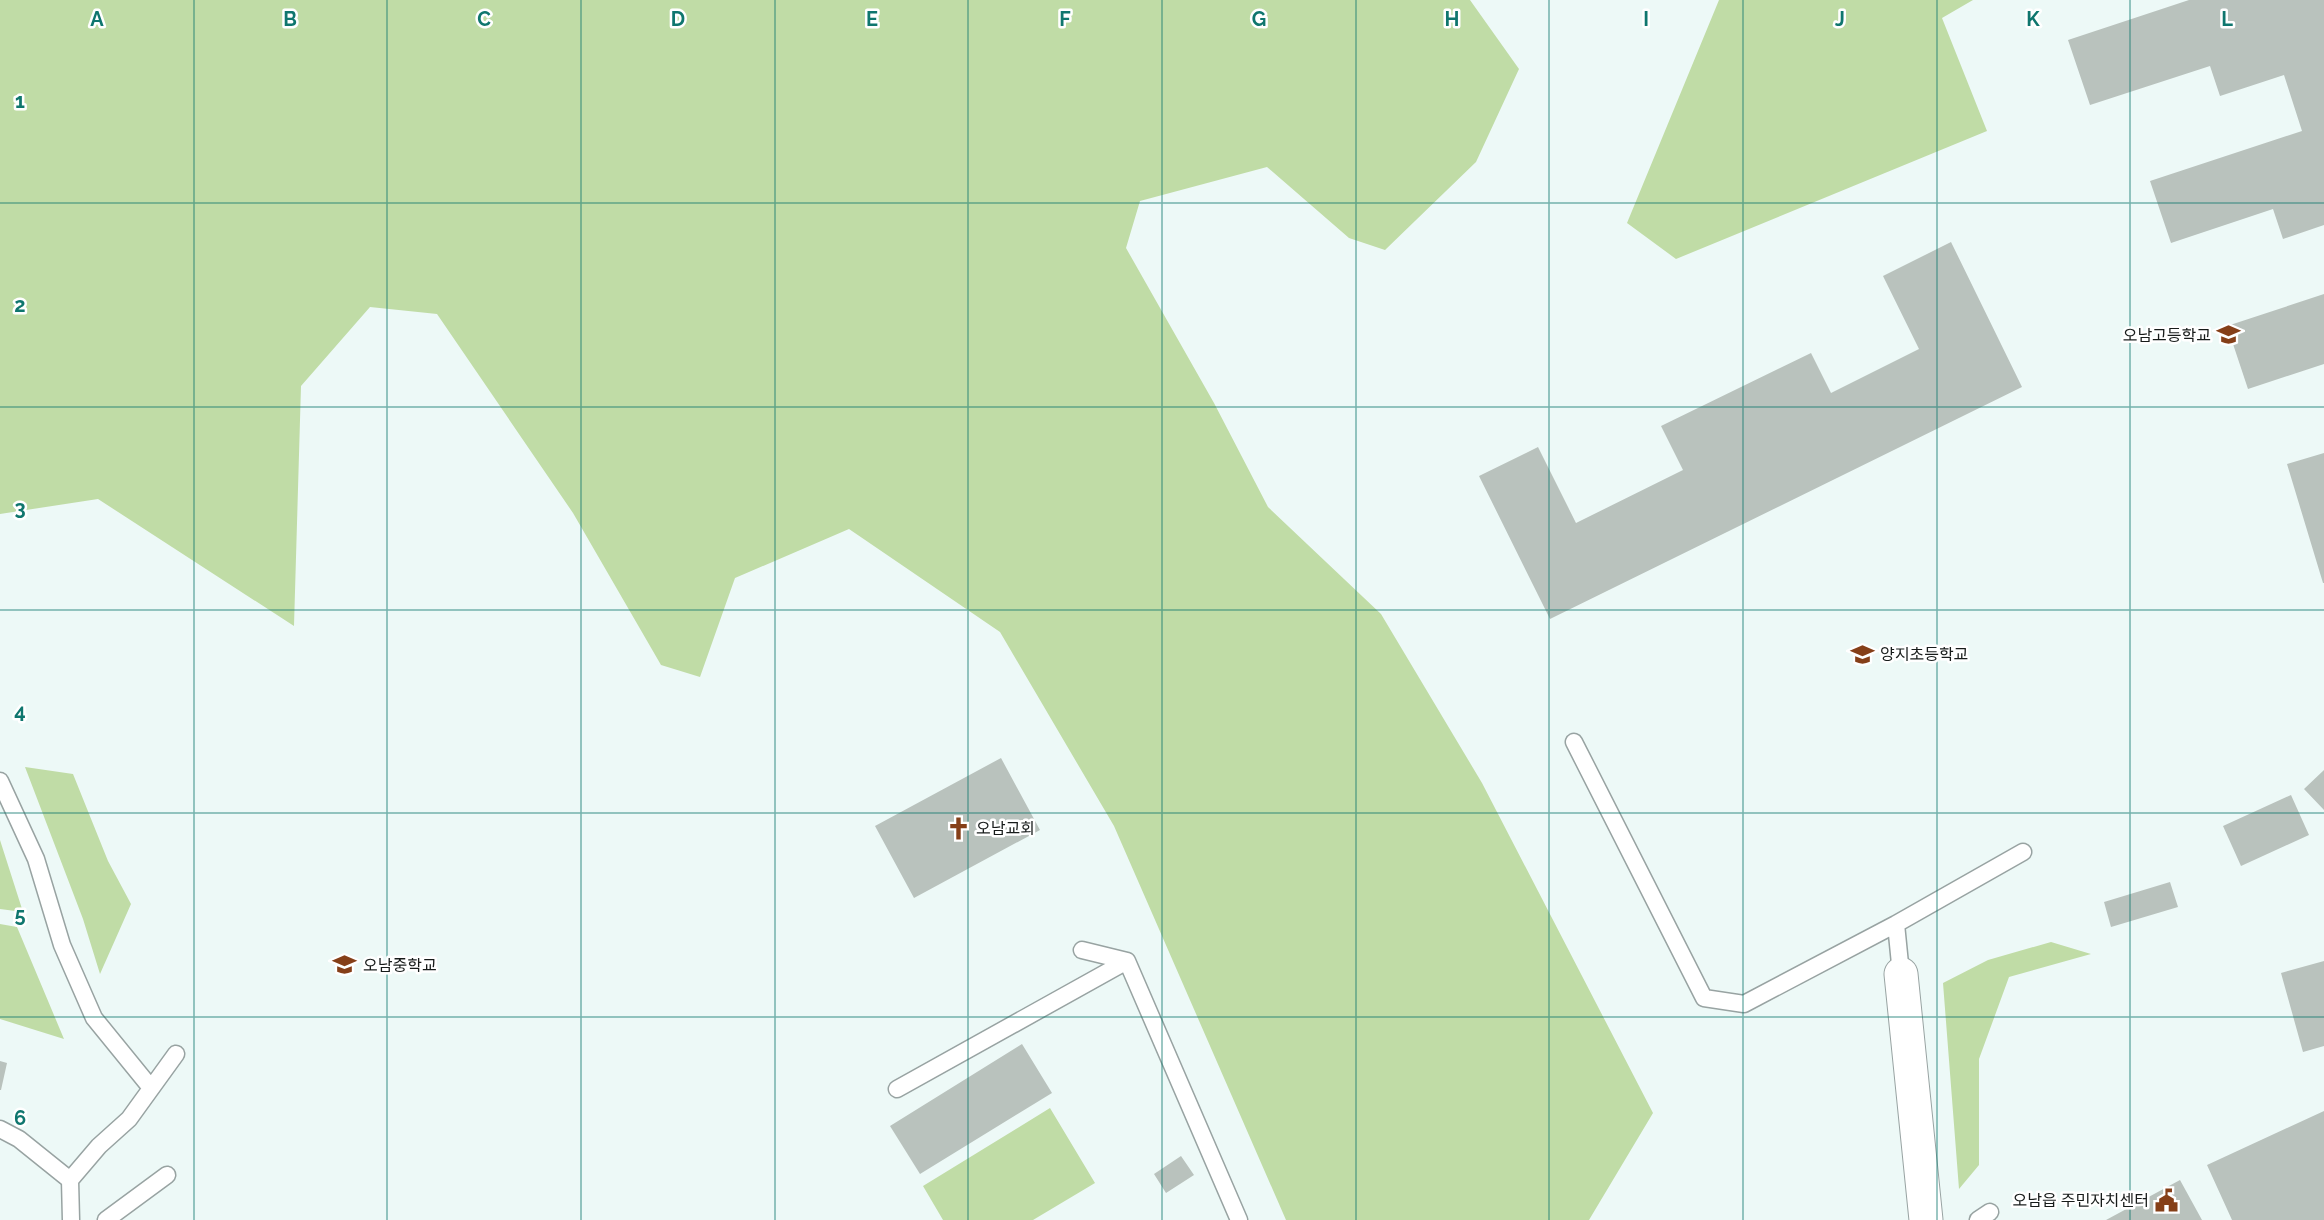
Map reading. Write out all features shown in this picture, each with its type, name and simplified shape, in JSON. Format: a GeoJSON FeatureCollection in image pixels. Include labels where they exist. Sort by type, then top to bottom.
{"type":"FeatureCollection","features":[{"type":"Feature","properties":{"kind":"street"},"geometry":{"type":"LineString","coordinates":[[1900,974],[1926,1220]]}},
{"type":"Feature","properties":{"kind":"lane"},"geometry":{"type":"LineString","coordinates":[[1574,742],[1704,999],[1744,1004],[1896,924],[2023,852]]}},
{"type":"Feature","properties":{"kind":"lane"},"geometry":{"type":"LineString","coordinates":[[0,782],[36,859],[62,945],[94,1018],[152,1088]]}},
{"type":"Feature","properties":{"kind":"lane"},"geometry":{"type":"LineString","coordinates":[[1896,924],[1900,974]]}},
{"type":"Feature","properties":{"kind":"lane"},"geometry":{"type":"LineString","coordinates":[[1082,950],[1127,961]]}},
{"type":"Feature","properties":{"kind":"lane"},"geometry":{"type":"LineString","coordinates":[[897,1089],[1127,961]]}},
{"type":"Feature","properties":{"kind":"lane"},"geometry":{"type":"LineString","coordinates":[[1127,961],[1239,1220]]}},
{"type":"Feature","properties":{"kind":"lane"},"geometry":{"type":"LineString","coordinates":[[71,1220],[70,1180],[99,1146],[129,1119],[176,1054]]}},
{"type":"Feature","properties":{"kind":"lane"},"geometry":{"type":"LineString","coordinates":[[0,1129],[19,1139],[70,1180]]}},
{"type":"Feature","properties":{"kind":"lane"},"geometry":{"type":"LineString","coordinates":[[106,1220],[167,1175]]}},
{"type":"Feature","properties":{"kind":"green space"},"geometry":{"type":"Polygon","coordinates":[[[0,0],[1470,0],[1519,69],[1476,162],[1385,250],[1349,238],[1267,167],[1140,201],[1126,248],[1214,403],[1268,507],[1381,614],[1482,783],[1653,1113],[1589,1220],[1286,1220],[1114,826],[1000,632],[849,529],[735,578],[700,677],[661,665],[573,513],[437,314],[370,307],[301,386],[294,626],[98,499],[0,514],[0,0]]]}},
{"type":"Feature","properties":{"kind":"green space"},"geometry":{"type":"Polygon","coordinates":[[[1719,0],[1973,0],[1942,18],[1987,131],[1676,259],[1627,223],[1719,0]]]}},
{"type":"Feature","properties":{"kind":"green space"},"geometry":{"type":"Polygon","coordinates":[[[25,767],[73,774],[108,861],[131,904],[100,974],[83,919],[25,767]]]}},
{"type":"Feature","properties":{"kind":"green space"},"geometry":{"type":"Polygon","coordinates":[[[0,840],[23,912],[0,909],[0,840]]]}},
{"type":"Feature","properties":{"kind":"green space"},"geometry":{"type":"Polygon","coordinates":[[[0,924],[17,927],[64,1039],[0,1019],[0,924]]]}},
{"type":"Feature","properties":{"kind":"green space"},"geometry":{"type":"Polygon","coordinates":[[[2051,942],[2091,954],[2009,977],[1979,1059],[1979,1165],[1959,1189],[1943,983],[1988,960],[2051,942]]]}},
{"type":"Feature","properties":{"kind":"green space"},"geometry":{"type":"Polygon","coordinates":[[[1050,1108],[1095,1183],[1033,1220],[943,1220],[923,1186],[1050,1108]]]}},
{"type":"Feature","properties":{"kind":"building"},"geometry":{"type":"Polygon","coordinates":[[[2189,0],[2324,0],[2324,225],[2283,239],[2273,209],[2171,243],[2150,181],[2302,131],[2284,75],[2220,96],[2210,66],[2090,105],[2068,40],[2189,0]]]}},
{"type":"Feature","properties":{"kind":"building"},"geometry":{"type":"Polygon","coordinates":[[[1951,242],[2022,387],[1550,619],[1479,476],[1538,447],[1576,523],[1683,470],[1661,426],[1811,353],[1831,393],[1919,349],[1883,276],[1951,242]]]}},
{"type":"Feature","properties":{"kind":"building"},"geometry":{"type":"Polygon","coordinates":[[[2324,294],[2324,364],[2248,389],[2227,326],[2324,294]]]}},
{"type":"Feature","properties":{"kind":"building"},"geometry":{"type":"Polygon","coordinates":[[[2324,453],[2324,583],[2323,583],[2287,464],[2324,453]]]}},
{"type":"Feature","properties":{"kind":"building","name":"오남교회"},"geometry":{"type":"Polygon","coordinates":[[[1001,758],[1040,830],[914,898],[875,826],[1001,758]]]}},
{"type":"Feature","properties":{"kind":"building"},"geometry":{"type":"Polygon","coordinates":[[[2324,770],[2324,810],[2304,789],[2324,770]]]}},
{"type":"Feature","properties":{"kind":"building"},"geometry":{"type":"Polygon","coordinates":[[[2291,795],[2309,835],[2241,866],[2223,826],[2291,795]]]}},
{"type":"Feature","properties":{"kind":"building"},"geometry":{"type":"Polygon","coordinates":[[[2170,882],[2178,907],[2111,927],[2104,902],[2170,882]]]}},
{"type":"Feature","properties":{"kind":"building"},"geometry":{"type":"Polygon","coordinates":[[[2324,961],[2324,1046],[2303,1052],[2281,973],[2324,961]]]}},
{"type":"Feature","properties":{"kind":"building"},"geometry":{"type":"Polygon","coordinates":[[[1022,1044],[1052,1093],[920,1174],[890,1126],[1022,1044]]]}},
{"type":"Feature","properties":{"kind":"building"},"geometry":{"type":"Polygon","coordinates":[[[0,1061],[7,1063],[1,1090],[0,1090],[0,1061]]]}},
{"type":"Feature","properties":{"kind":"building"},"geometry":{"type":"Polygon","coordinates":[[[2324,1111],[2324,1220],[2232,1220],[2207,1165],[2324,1111]]]}},
{"type":"Feature","properties":{"kind":"building"},"geometry":{"type":"Polygon","coordinates":[[[1181,1156],[1194,1175],[1166,1193],[1154,1174],[1181,1156]]]}},
{"type":"Feature","properties":{"kind":"building","name":"오남읍 주민자치센터"},"geometry":{"type":"Polygon","coordinates":[[[2180,1180],[2202,1220],[2106,1220],[2180,1180]]]}},
{"type":"Feature","properties":{"kind":"place","name":"오남고등학교"},"geometry":{"type":"Point","coordinates":[2229,335]}},
{"type":"Feature","properties":{"kind":"place","name":"양지초등학교"},"geometry":{"type":"Point","coordinates":[1862,654]}},
{"type":"Feature","properties":{"kind":"place","name":"오남교회"},"geometry":{"type":"Point","coordinates":[958,828]}},
{"type":"Feature","properties":{"kind":"place","name":"오남중학교"},"geometry":{"type":"Point","coordinates":[345,965]}},
{"type":"Feature","properties":{"kind":"place","name":"오남읍 주민자치센터"},"geometry":{"type":"Point","coordinates":[2167,1200]}}]}
